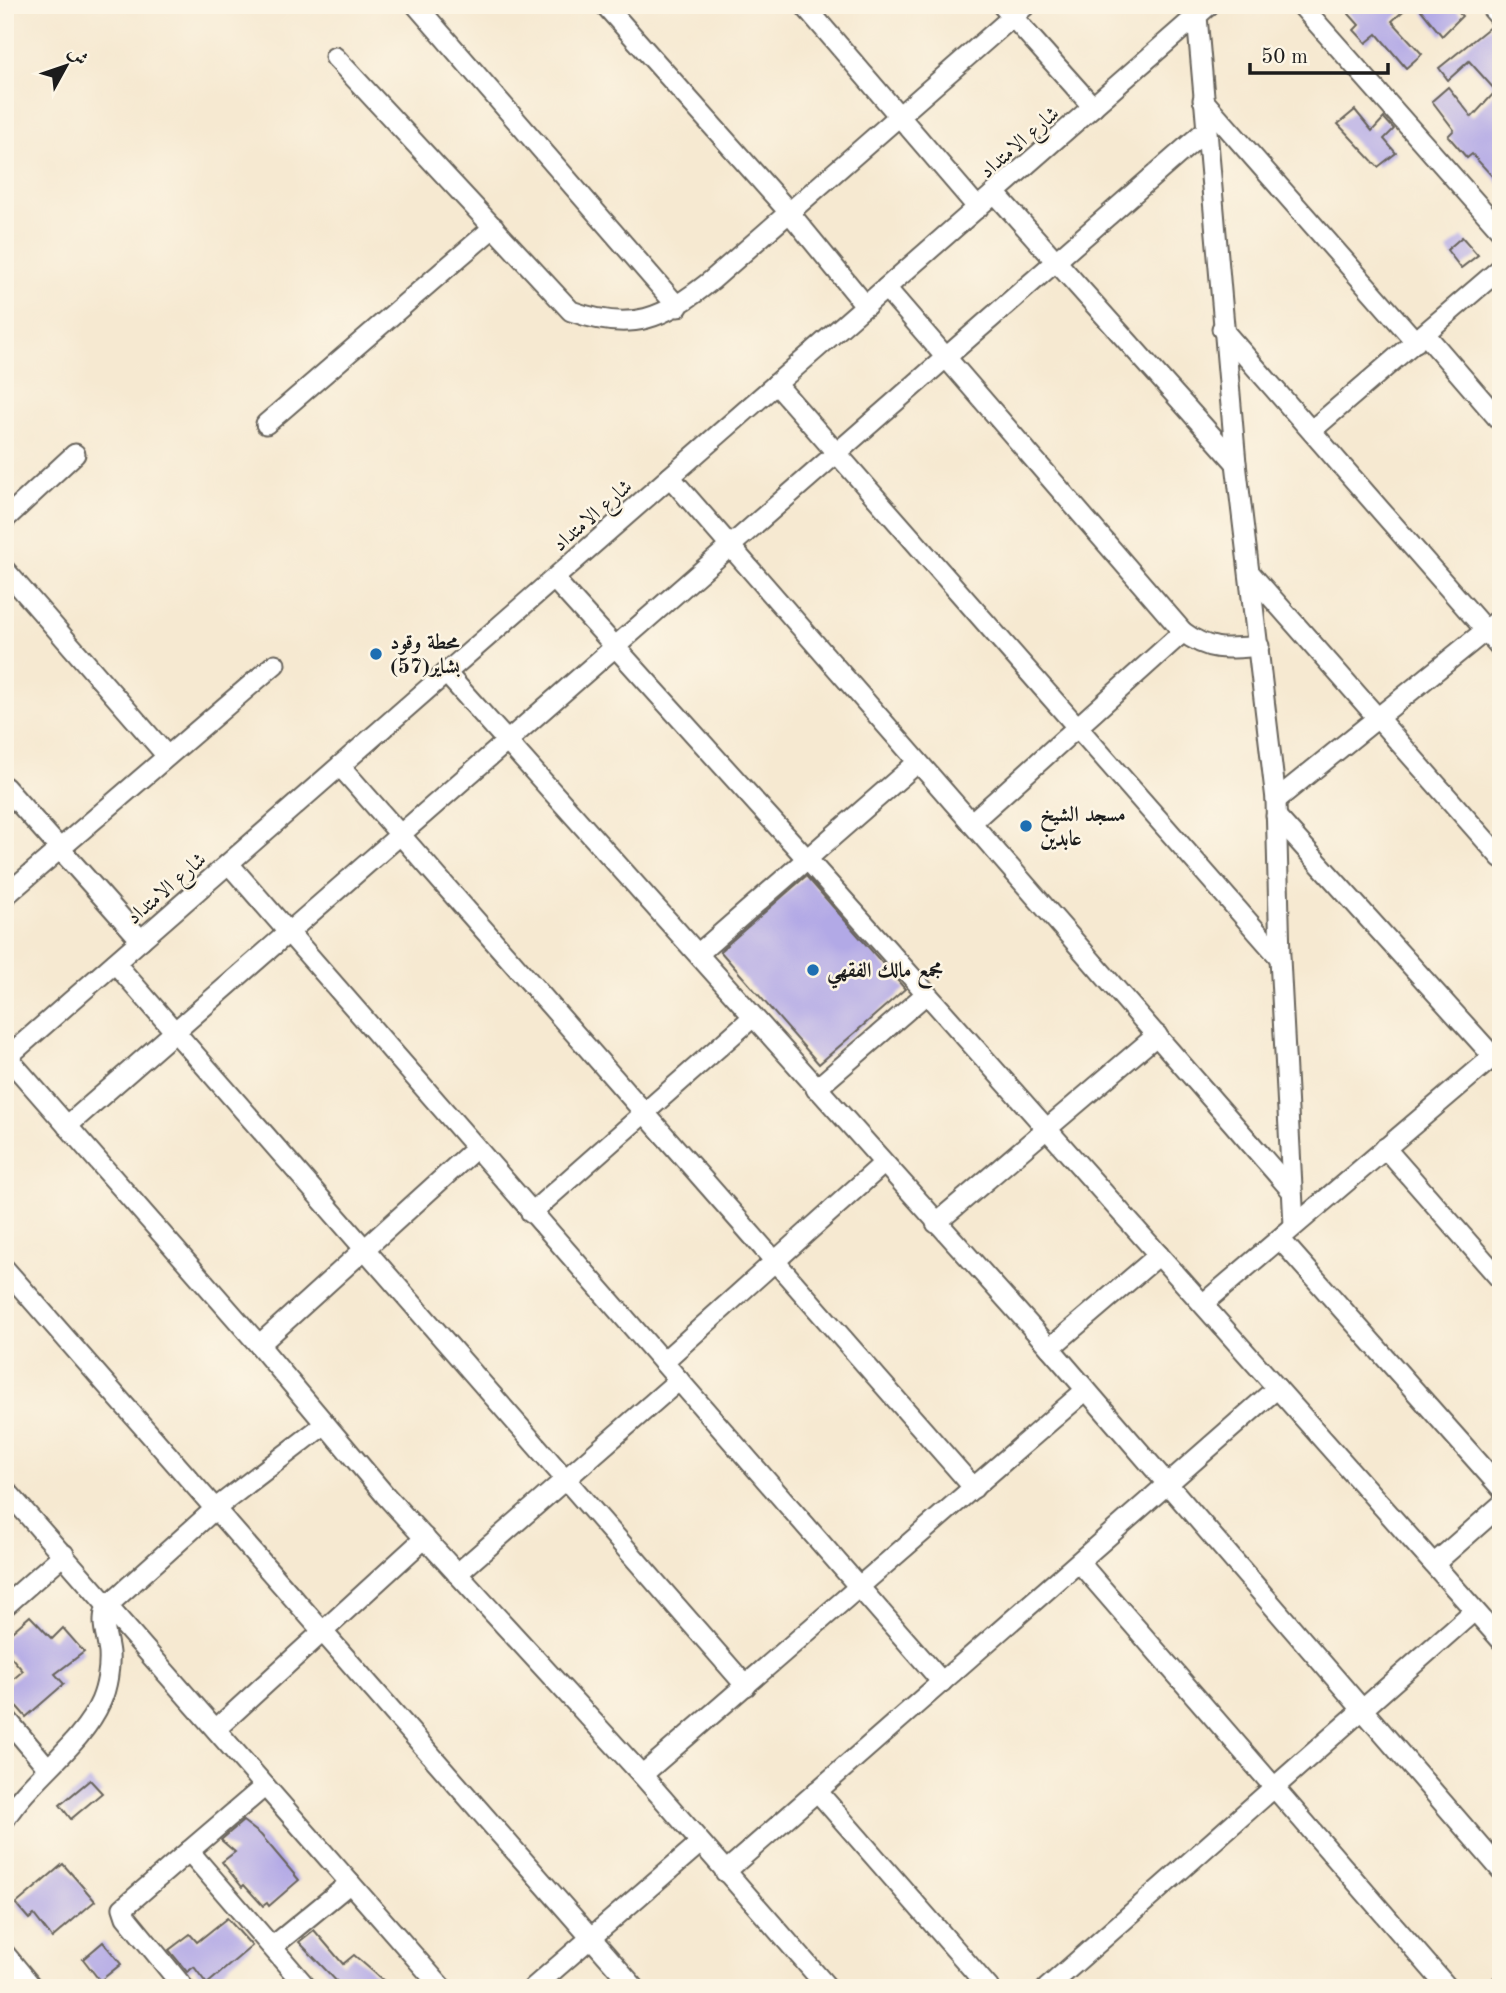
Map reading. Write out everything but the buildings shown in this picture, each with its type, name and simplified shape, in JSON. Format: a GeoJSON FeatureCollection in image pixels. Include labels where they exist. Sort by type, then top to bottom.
{"type":"FeatureCollection","features":[{"type":"Feature","properties":{"kind":"street"},"geometry":{"type":"LineString","coordinates":[[416,5],[678,307]]}},
{"type":"Feature","properties":{"kind":"street"},"geometry":{"type":"LineString","coordinates":[[605,5],[789,212],[866,306]]}},
{"type":"Feature","properties":{"kind":"street"},"geometry":{"type":"LineString","coordinates":[[804,5],[978,208]]}},
{"type":"Feature","properties":{"kind":"street"},"geometry":{"type":"LineString","coordinates":[[1301,5],[1501,231]]}},
{"type":"Feature","properties":{"kind":"street"},"geometry":{"type":"LineString","coordinates":[[1489,5],[1501,19]]}},
{"type":"Feature","properties":{"kind":"street"},"geometry":{"type":"LineString","coordinates":[[335,57],[571,311],[602,322],[638,320],[678,307],[900,116],[1014,9],[1093,107]]}},
{"type":"Feature","properties":{"kind":"street"},"geometry":{"type":"LineString","coordinates":[[1203,11],[1203,100],[1222,329],[1276,808],[1291,1190],[1287,1232],[1501,1488]]}},
{"type":"Feature","properties":{"kind":"street","name":"شارع الامتداد"},"geometry":{"type":"LineString","coordinates":[[6,1058],[1203,11]]}},
{"type":"Feature","properties":{"kind":"street"},"geometry":{"type":"LineString","coordinates":[[1203,100],[1420,338],[1501,422]]}},
{"type":"Feature","properties":{"kind":"street"},"geometry":{"type":"LineString","coordinates":[[67,1126],[1206,130]]}},
{"type":"Feature","properties":{"kind":"street"},"geometry":{"type":"LineString","coordinates":[[995,193],[1236,463]]}},
{"type":"Feature","properties":{"kind":"street"},"geometry":{"type":"LineString","coordinates":[[266,424],[494,228]]}},
{"type":"Feature","properties":{"kind":"street"},"geometry":{"type":"LineString","coordinates":[[1312,430],[1501,268]]}},
{"type":"Feature","properties":{"kind":"street"},"geometry":{"type":"LineString","coordinates":[[886,288],[1183,632],[1201,645],[1217,648],[1259,646]]}},
{"type":"Feature","properties":{"kind":"street"},"geometry":{"type":"LineString","coordinates":[[1222,329],[1501,648]]}},
{"type":"Feature","properties":{"kind":"street"},"geometry":{"type":"LineString","coordinates":[[776,384],[1280,958]]}},
{"type":"Feature","properties":{"kind":"street"},"geometry":{"type":"LineString","coordinates":[[5,519],[75,454]]}},
{"type":"Feature","properties":{"kind":"street"},"geometry":{"type":"LineString","coordinates":[[670,477],[1291,1190]]}},
{"type":"Feature","properties":{"kind":"street"},"geometry":{"type":"LineString","coordinates":[[5,570],[167,756]]}},
{"type":"Feature","properties":{"kind":"street"},"geometry":{"type":"LineString","coordinates":[[1250,573],[1501,858]]}},
{"type":"Feature","properties":{"kind":"street"},"geometry":{"type":"LineString","coordinates":[[554,579],[807,859],[1501,1640]]}},
{"type":"Feature","properties":{"kind":"street"},"geometry":{"type":"LineString","coordinates":[[1276,808],[1379,718],[1501,618]]}},
{"type":"Feature","properties":{"kind":"street"},"geometry":{"type":"LineString","coordinates":[[971,823],[1183,632]]}},
{"type":"Feature","properties":{"kind":"street"},"geometry":{"type":"LineString","coordinates":[[5,896],[275,664]]}},
{"type":"Feature","properties":{"kind":"street"},"geometry":{"type":"LineString","coordinates":[[446,673],[1050,1348],[1501,1871]]}},
{"type":"Feature","properties":{"kind":"street"},"geometry":{"type":"LineString","coordinates":[[699,953],[918,762]]}},
{"type":"Feature","properties":{"kind":"street"},"geometry":{"type":"LineString","coordinates":[[340,766],[974,1489]]}},
{"type":"Feature","properties":{"kind":"street"},"geometry":{"type":"LineString","coordinates":[[5,788],[141,940]]}},
{"type":"Feature","properties":{"kind":"street"},"geometry":{"type":"LineString","coordinates":[[1203,1304],[1385,1148],[1498,1057],[1276,808]]}},
{"type":"Feature","properties":{"kind":"street"},"geometry":{"type":"LineString","coordinates":[[229,864],[942,1682]]}},
{"type":"Feature","properties":{"kind":"street"},"geometry":{"type":"LineString","coordinates":[[115,963],[746,1686]]}},
{"type":"Feature","properties":{"kind":"street"},"geometry":{"type":"LineString","coordinates":[[816,1089],[926,994]]}},
{"type":"Feature","properties":{"kind":"street"},"geometry":{"type":"LineString","coordinates":[[531,1213],[753,1017]]}},
{"type":"Feature","properties":{"kind":"street"},"geometry":{"type":"LineString","coordinates":[[936,1223],[1157,1035]]}},
{"type":"Feature","properties":{"kind":"street"},"geometry":{"type":"LineString","coordinates":[[6,1058],[425,1538],[642,1775],[828,1988]]}},
{"type":"Feature","properties":{"kind":"street"},"geometry":{"type":"LineString","coordinates":[[259,1345],[476,1148]]}},
{"type":"Feature","properties":{"kind":"street"},"geometry":{"type":"LineString","coordinates":[[1385,1148],[1501,1280]]}},
{"type":"Feature","properties":{"kind":"street"},"geometry":{"type":"LineString","coordinates":[[663,1362],[883,1164]]}},
{"type":"Feature","properties":{"kind":"street"},"geometry":{"type":"LineString","coordinates":[[1050,1348],[1159,1255]]}},
{"type":"Feature","properties":{"kind":"street"},"geometry":{"type":"LineString","coordinates":[[5,1269],[635,1988]]}},
{"type":"Feature","properties":{"kind":"street"},"geometry":{"type":"LineString","coordinates":[[457,1574],[679,1380]]}},
{"type":"Feature","properties":{"kind":"street"},"geometry":{"type":"LineString","coordinates":[[726,1872],[1277,1388]]}},
{"type":"Feature","properties":{"kind":"street"},"geometry":{"type":"LineString","coordinates":[[642,1775],[1086,1390]]}},
{"type":"Feature","properties":{"kind":"street"},"geometry":{"type":"LineString","coordinates":[[5,1819],[47,1767],[88,1723],[101,1701],[108,1665],[103,1617],[107,1606],[216,1508],[325,1424]]}},
{"type":"Feature","properties":{"kind":"street"},"geometry":{"type":"LineString","coordinates":[[5,1489],[442,1988]]}},
{"type":"Feature","properties":{"kind":"street"},"geometry":{"type":"LineString","coordinates":[[1434,1564],[1501,1505]]}},
{"type":"Feature","properties":{"kind":"street"},"geometry":{"type":"LineString","coordinates":[[216,1730],[425,1538]]}},
{"type":"Feature","properties":{"kind":"street"},"geometry":{"type":"LineString","coordinates":[[5,1606],[64,1554]]}},
{"type":"Feature","properties":{"kind":"street"},"geometry":{"type":"LineString","coordinates":[[1079,1562],[1448,1988]]}},
{"type":"Feature","properties":{"kind":"street"},"geometry":{"type":"LineString","coordinates":[[1047,1988],[1475,1611]]}},
{"type":"Feature","properties":{"kind":"street"},"geometry":{"type":"LineString","coordinates":[[5,1717],[47,1767]]}},
{"type":"Feature","properties":{"kind":"street"},"geometry":{"type":"LineString","coordinates":[[184,1988],[126,1917],[123,1908],[265,1786]]}},
{"type":"Feature","properties":{"kind":"street"},"geometry":{"type":"LineString","coordinates":[[817,1791],[989,1988]]}},
{"type":"Feature","properties":{"kind":"street"},"geometry":{"type":"LineString","coordinates":[[533,1988],[700,1843]]}},
{"type":"Feature","properties":{"kind":"street"},"geometry":{"type":"LineString","coordinates":[[189,1851],[307,1988]]}},
{"type":"Feature","properties":{"kind":"street"},"geometry":{"type":"LineString","coordinates":[[272,1947],[350,1883]]}},
{"type":"Feature","properties":{"kind":"street"},"geometry":{"type":"LineString","coordinates":[[5,1954],[33,1988]]}},
{"type":"Feature","properties":{"kind":"place","name":"محطة وقود بشاير(57)"},"geometry":{"type":"Point","coordinates":[376,654]}},
{"type":"Feature","properties":{"kind":"place","name":"مسجد الشيخ عابدين"},"geometry":{"type":"Point","coordinates":[1026,826]}},
{"type":"Feature","properties":{"kind":"place","name":"مجمع مالك الفقهي"},"geometry":{"type":"Point","coordinates":[813,970]}}]}
